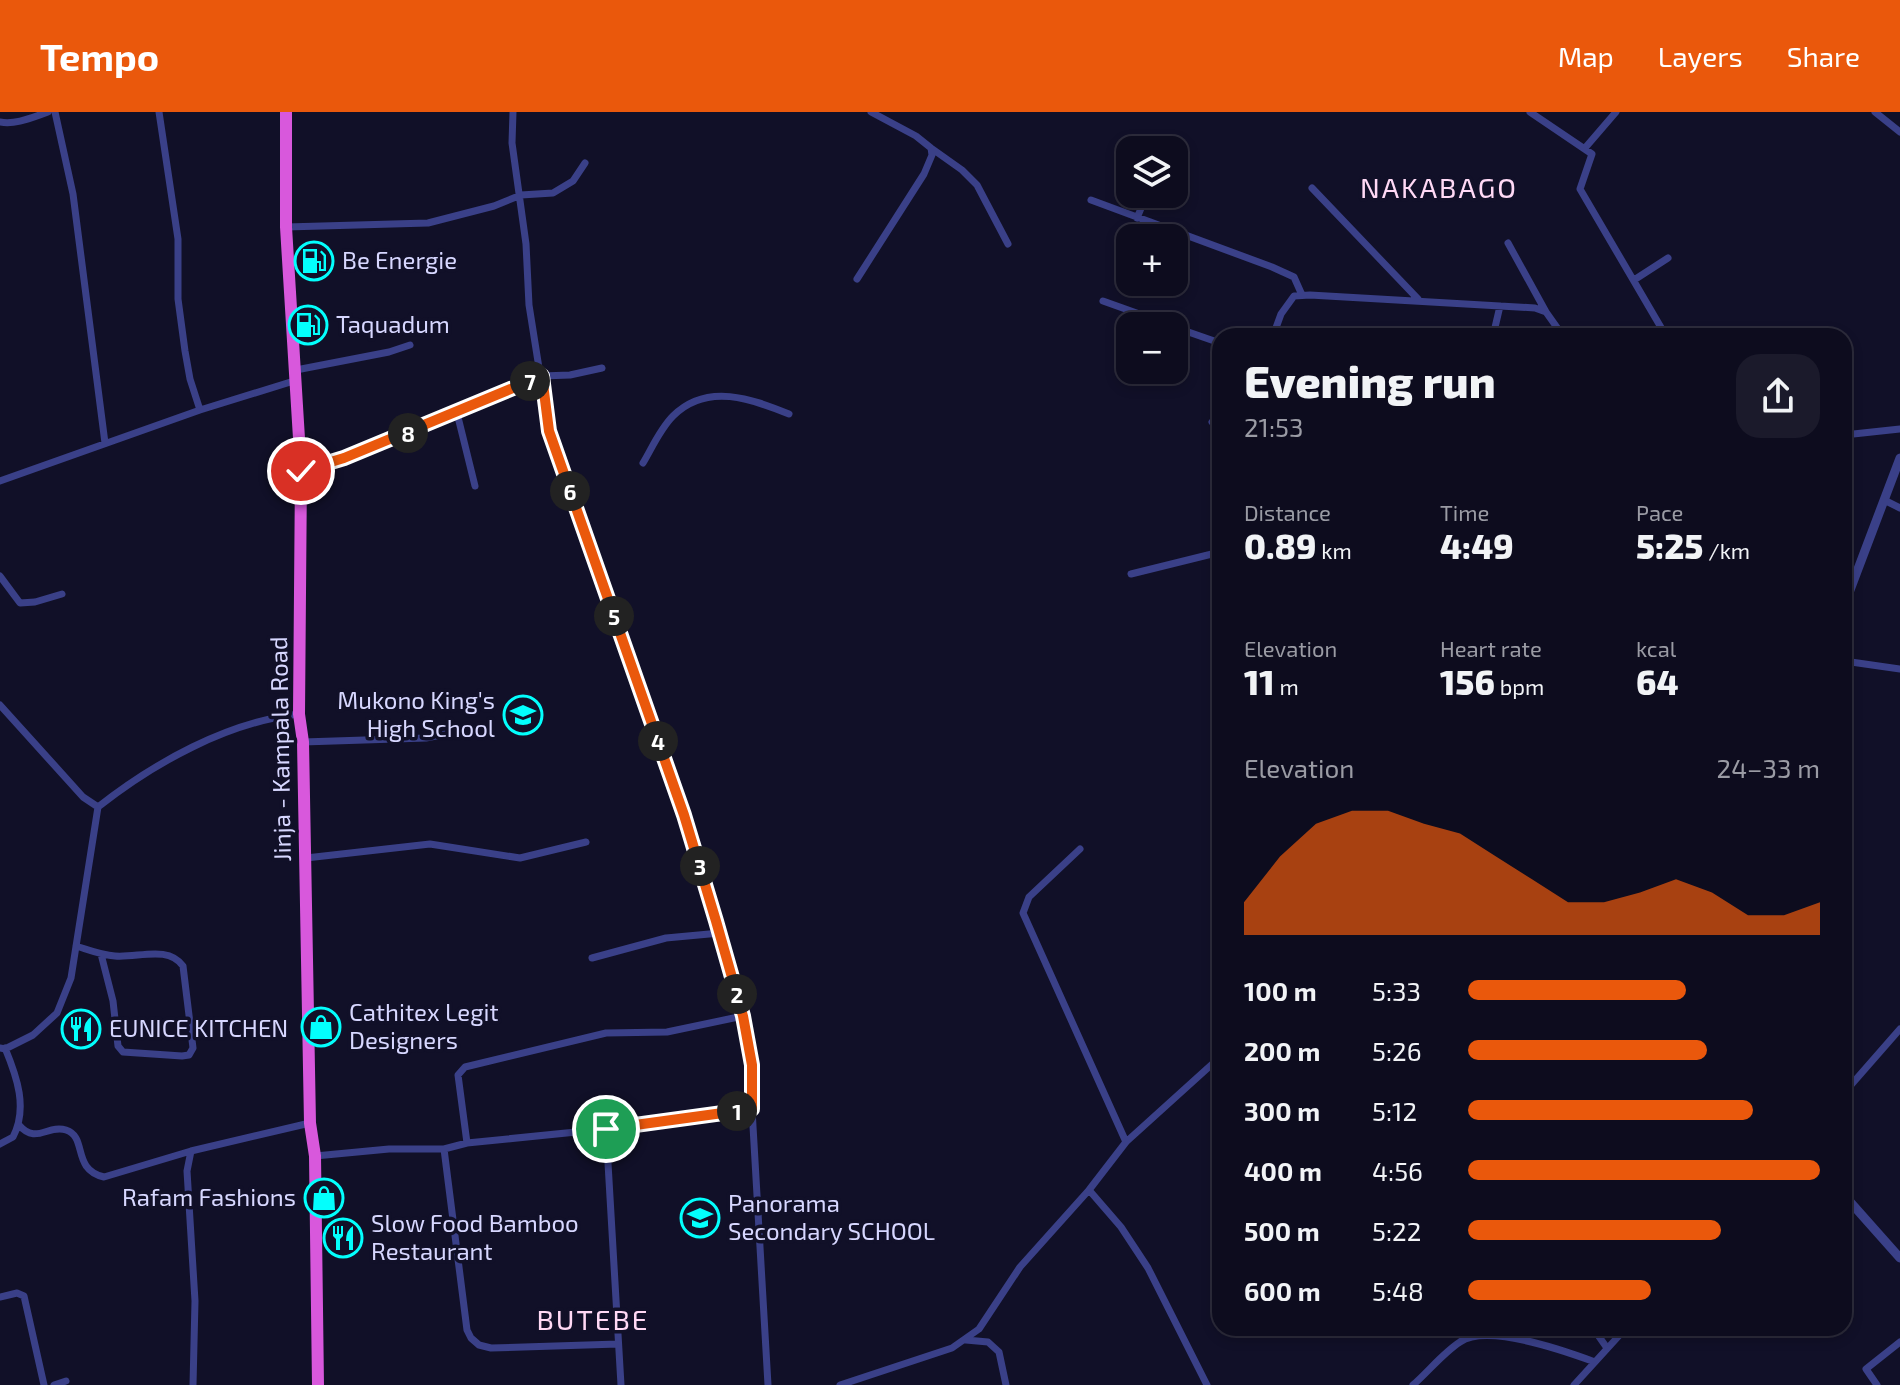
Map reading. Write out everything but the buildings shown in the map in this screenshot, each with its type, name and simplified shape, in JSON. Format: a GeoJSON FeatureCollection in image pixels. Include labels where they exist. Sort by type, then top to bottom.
{"type":"FeatureCollection","features":[{"type":"Feature","properties":{"kind":"highway","name":"Jinja - Kampala Road"},"geometry":{"type":"LineString","coordinates":[[286,112],[286,227],[301,471],[299,714],[303,742],[310,1123],[315,1156],[318,1385]]}},
{"type":"Feature","properties":{"kind":"street"},"geometry":{"type":"LineString","coordinates":[[0,122],[28,119],[48,112]]}},
{"type":"Feature","properties":{"kind":"street"},"geometry":{"type":"LineString","coordinates":[[55,112],[73,194],[105,443]]}},
{"type":"Feature","properties":{"kind":"street"},"geometry":{"type":"LineString","coordinates":[[159,112],[178,239],[178,299],[185,351],[200,410]]}},
{"type":"Feature","properties":{"kind":"street"},"geometry":{"type":"LineString","coordinates":[[513,112],[512,143],[521,195],[529,305],[549,431],[684,815],[743,1016],[752,1065],[768,1385]]}},
{"type":"Feature","properties":{"kind":"street"},"geometry":{"type":"LineString","coordinates":[[871,112],[916,136],[962,170],[977,185],[1008,244]]}},
{"type":"Feature","properties":{"kind":"street"},"geometry":{"type":"LineString","coordinates":[[1530,112],[1592,154],[1580,189],[1661,328]]}},
{"type":"Feature","properties":{"kind":"street"},"geometry":{"type":"LineString","coordinates":[[1585,148],[1616,112]]}},
{"type":"Feature","properties":{"kind":"street"},"geometry":{"type":"LineString","coordinates":[[1875,112],[1900,132]]}},
{"type":"Feature","properties":{"kind":"street"},"geometry":{"type":"LineString","coordinates":[[857,279],[924,174],[932,155],[931,148]]}},
{"type":"Feature","properties":{"kind":"street"},"geometry":{"type":"LineString","coordinates":[[286,227],[428,223],[494,206],[521,195],[553,193],[573,181],[585,163]]}},
{"type":"Feature","properties":{"kind":"street"},"geometry":{"type":"LineString","coordinates":[[1312,188],[1418,299]]}},
{"type":"Feature","properties":{"kind":"street"},"geometry":{"type":"LineString","coordinates":[[1091,200],[1272,267],[1294,277],[1302,295]]}},
{"type":"Feature","properties":{"kind":"street"},"geometry":{"type":"LineString","coordinates":[[1137,218],[1141,208]]}},
{"type":"Feature","properties":{"kind":"street"},"geometry":{"type":"LineString","coordinates":[[1508,243],[1557,328]]}},
{"type":"Feature","properties":{"kind":"street"},"geometry":{"type":"LineString","coordinates":[[1634,280],[1668,258]]}},
{"type":"Feature","properties":{"kind":"street"},"geometry":{"type":"LineString","coordinates":[[1276,328],[1286,304],[1294,296],[1302,295],[1418,299],[1535,308],[1546,312]]}},
{"type":"Feature","properties":{"kind":"street"},"geometry":{"type":"LineString","coordinates":[[1103,301],[1134,312]]}},
{"type":"Feature","properties":{"kind":"street"},"geometry":{"type":"LineString","coordinates":[[1495,328],[1500,306]]}},
{"type":"Feature","properties":{"kind":"street"},"geometry":{"type":"LineString","coordinates":[[1188,331],[1212,340]]}},
{"type":"Feature","properties":{"kind":"street"},"geometry":{"type":"LineString","coordinates":[[0,481],[297,375],[410,345]]}},
{"type":"Feature","properties":{"kind":"street"},"geometry":{"type":"LineString","coordinates":[[301,471],[344,458],[542,376],[570,375],[602,368]]}},
{"type":"Feature","properties":{"kind":"street"},"geometry":{"type":"LineString","coordinates":[[643,463],[672,417],[695,402],[719,397],[744,397],[789,414]]}},
{"type":"Feature","properties":{"kind":"street"},"geometry":{"type":"LineString","coordinates":[[457,413],[475,486]]}},
{"type":"Feature","properties":{"kind":"street"},"geometry":{"type":"LineString","coordinates":[[1852,434],[1900,429]]}},
{"type":"Feature","properties":{"kind":"street"},"geometry":{"type":"LineString","coordinates":[[1852,585],[1900,458]]}},
{"type":"Feature","properties":{"kind":"street"},"geometry":{"type":"LineString","coordinates":[[1884,500],[1900,508]]}},
{"type":"Feature","properties":{"kind":"street"},"geometry":{"type":"LineString","coordinates":[[1131,574],[1212,554]]}},
{"type":"Feature","properties":{"kind":"street"},"geometry":{"type":"LineString","coordinates":[[0,576],[20,603],[62,594]]}},
{"type":"Feature","properties":{"kind":"street"},"geometry":{"type":"LineString","coordinates":[[1852,662],[1900,669]]}},
{"type":"Feature","properties":{"kind":"street"},"geometry":{"type":"LineString","coordinates":[[0,705],[83,797],[98,807]]}},
{"type":"Feature","properties":{"kind":"street"},"geometry":{"type":"LineString","coordinates":[[0,1144],[13,1137],[21,1116],[18,1086],[2,1047],[33,1035],[57,1013],[71,978],[98,807],[128,783],[178,754],[267,718],[299,714]]}},
{"type":"Feature","properties":{"kind":"street"},"geometry":{"type":"LineString","coordinates":[[303,742],[426,738],[456,732]]}},
{"type":"Feature","properties":{"kind":"street"},"geometry":{"type":"LineString","coordinates":[[306,858],[430,844],[520,858],[586,842]]}},
{"type":"Feature","properties":{"kind":"street"},"geometry":{"type":"LineString","coordinates":[[1080,849],[1029,897],[1023,913],[1126,1142]]}},
{"type":"Feature","properties":{"kind":"street"},"geometry":{"type":"LineString","coordinates":[[592,958],[666,938],[720,933]]}},
{"type":"Feature","properties":{"kind":"street"},"geometry":{"type":"LineString","coordinates":[[76,946],[117,956],[167,954],[177,957],[183,966],[193,1048],[189,1055],[123,1052],[118,1046],[113,1001],[101,954]]}},
{"type":"Feature","properties":{"kind":"street"},"geometry":{"type":"LineString","coordinates":[[467,1143],[458,1075],[465,1067],[606,1033],[667,1032],[743,1016]]}},
{"type":"Feature","properties":{"kind":"street"},"geometry":{"type":"LineString","coordinates":[[1852,1084],[1900,1029]]}},
{"type":"Feature","properties":{"kind":"street"},"geometry":{"type":"LineString","coordinates":[[840,1385],[952,1348],[979,1329],[1020,1267],[1089,1190],[1126,1142],[1212,1064]]}},
{"type":"Feature","properties":{"kind":"street"},"geometry":{"type":"LineString","coordinates":[[315,1156],[389,1149],[444,1149],[467,1143],[606,1129],[752,1109]]}},
{"type":"Feature","properties":{"kind":"street"},"geometry":{"type":"LineString","coordinates":[[19,1125],[25,1133],[33,1135],[64,1129],[71,1132],[86,1168],[104,1177],[191,1151],[310,1123]]}},
{"type":"Feature","properties":{"kind":"street"},"geometry":{"type":"LineString","coordinates":[[606,1129],[621,1385]]}},
{"type":"Feature","properties":{"kind":"street"},"geometry":{"type":"LineString","coordinates":[[444,1149],[462,1299],[471,1338],[479,1345],[491,1348],[618,1344]]}},
{"type":"Feature","properties":{"kind":"street"},"geometry":{"type":"LineString","coordinates":[[191,1151],[187,1171],[195,1301],[193,1385]]}},
{"type":"Feature","properties":{"kind":"street"},"geometry":{"type":"LineString","coordinates":[[1089,1190],[1121,1227],[1148,1268],[1207,1385]]}},
{"type":"Feature","properties":{"kind":"street"},"geometry":{"type":"LineString","coordinates":[[1852,1204],[1900,1258]]}},
{"type":"Feature","properties":{"kind":"street"},"geometry":{"type":"LineString","coordinates":[[0,1297],[17,1293],[24,1296],[44,1385]]}},
{"type":"Feature","properties":{"kind":"street"},"geometry":{"type":"LineString","coordinates":[[1463,1336],[1469,1338]]}},
{"type":"Feature","properties":{"kind":"street"},"geometry":{"type":"LineString","coordinates":[[1599,1336],[1607,1348]]}},
{"type":"Feature","properties":{"kind":"street"},"geometry":{"type":"LineString","coordinates":[[1574,1385],[1618,1336]]}},
{"type":"Feature","properties":{"kind":"street"},"geometry":{"type":"LineString","coordinates":[[1413,1385],[1459,1342],[1469,1338],[1490,1337],[1529,1343],[1595,1362]]}},
{"type":"Feature","properties":{"kind":"street"},"geometry":{"type":"LineString","coordinates":[[966,1340],[988,1342],[999,1352],[1006,1385]]}},
{"type":"Feature","properties":{"kind":"street"},"geometry":{"type":"LineString","coordinates":[[1877,1385],[1866,1369],[1900,1342]]}},
{"type":"Feature","properties":{"kind":"street"},"geometry":{"type":"LineString","coordinates":[[54,1385],[66,1381]]}},
{"type":"Feature","properties":{"kind":"place","name":"Be Energie"},"geometry":{"type":"Point","coordinates":[314,261]}},
{"type":"Feature","properties":{"kind":"place","name":"Taquadum"},"geometry":{"type":"Point","coordinates":[308,325]}},
{"type":"Feature","properties":{"kind":"place","name":"Mukono King's High School"},"geometry":{"type":"Point","coordinates":[523,715]}},
{"type":"Feature","properties":{"kind":"place","name":"Cathitex Legit Designers"},"geometry":{"type":"Point","coordinates":[321,1027]}},
{"type":"Feature","properties":{"kind":"place","name":"EUNICE KITCHEN"},"geometry":{"type":"Point","coordinates":[81,1029]}},
{"type":"Feature","properties":{"kind":"place","name":"Rafam Fashions"},"geometry":{"type":"Point","coordinates":[324,1198]}},
{"type":"Feature","properties":{"kind":"place","name":"Panorama Secondary SCHOOL"},"geometry":{"type":"Point","coordinates":[700,1218]}},
{"type":"Feature","properties":{"kind":"place","name":"Slow Food Bamboo Restaurant"},"geometry":{"type":"Point","coordinates":[343,1238]}},
{"type":"Feature","properties":{"kind":"district","name":"NAKABAGO"},"geometry":{"type":"Point","coordinates":[1439,188]}},
{"type":"Feature","properties":{"kind":"district","name":"BUTEBE"},"geometry":{"type":"Point","coordinates":[593,1320]}},
{"type":"Feature","properties":{"kind":"route"},"geometry":{"type":"LineString","coordinates":[[301,471],[344,458],[542,376],[549,431],[684,815],[743,1016],[752,1065],[752,1109],[606,1129]]}}]}
